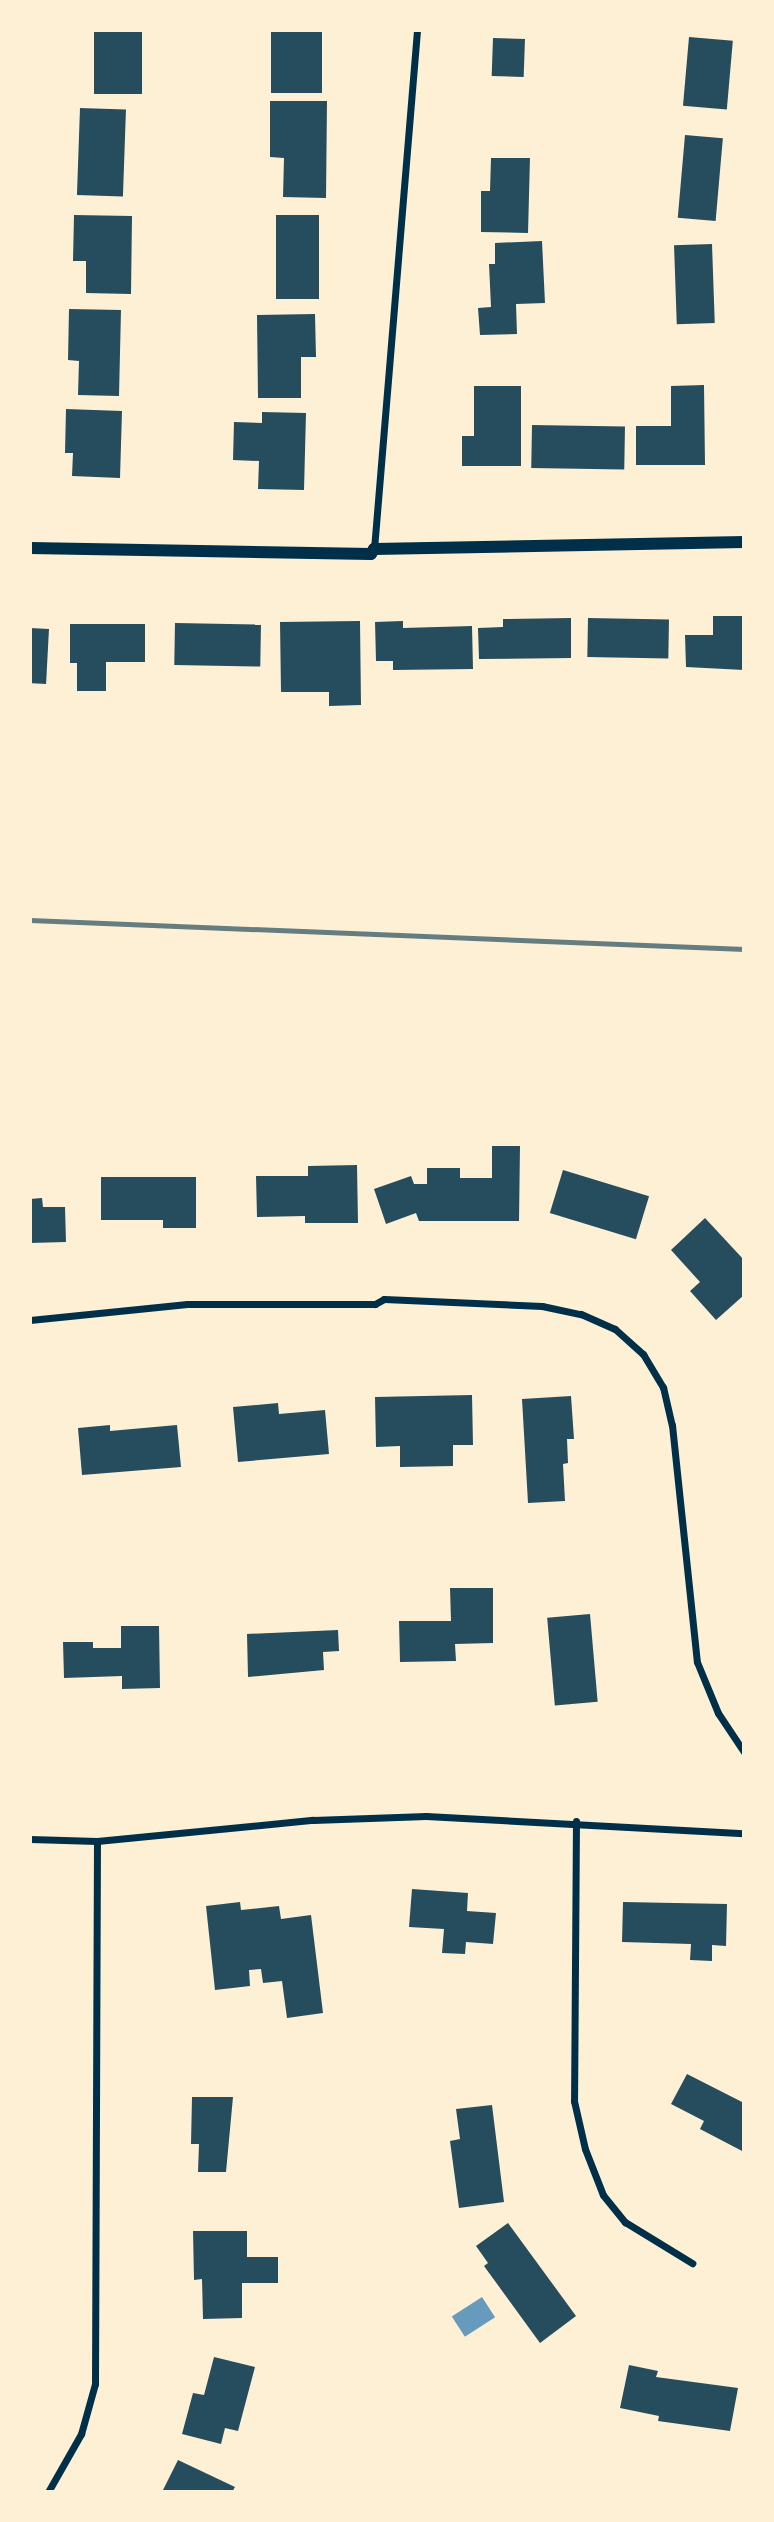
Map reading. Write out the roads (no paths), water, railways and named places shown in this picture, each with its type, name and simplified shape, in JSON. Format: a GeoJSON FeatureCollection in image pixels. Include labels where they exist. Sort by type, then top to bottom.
{"type":"FeatureCollection","features":[{"type":"Feature","properties":{"kind":"street"},"geometry":{"type":"LineString","coordinates":[[30,548],[371,554],[374,549],[417,30]]}},
{"type":"Feature","properties":{"kind":"street"},"geometry":{"type":"LineString","coordinates":[[374,549],[744,542]]}},
{"type":"Feature","properties":{"kind":"street"},"geometry":{"type":"LineString","coordinates":[[30,1320],[187,1304],[375,1304],[384,1299],[542,1306],[581,1314],[615,1329],[643,1354],[663,1387],[671,1425],[697,1662],[718,1713],[744,1752]]}},
{"type":"Feature","properties":{"kind":"street"},"geometry":{"type":"LineString","coordinates":[[30,1839],[97,1841],[313,1820],[426,1815],[576,1821],[744,1833]]}},
{"type":"Feature","properties":{"kind":"street"},"geometry":{"type":"LineString","coordinates":[[576,1821],[574,2101],[585,2149],[603,2195],[625,2222],[692,2263]]}},
{"type":"Feature","properties":{"kind":"street"},"geometry":{"type":"LineString","coordinates":[[48,2492],[80,2434],[95,2384],[97,1841]]}},
{"type":"Feature","properties":{"kind":"water"},"geometry":{"type":"Polygon","coordinates":[[[482,2297],[495,2317],[465,2337],[452,2317],[482,2297]]]}},
{"type":"Feature","properties":{"kind":"railway"},"geometry":{"type":"LineString","coordinates":[[30,920],[744,949]]}}]}
